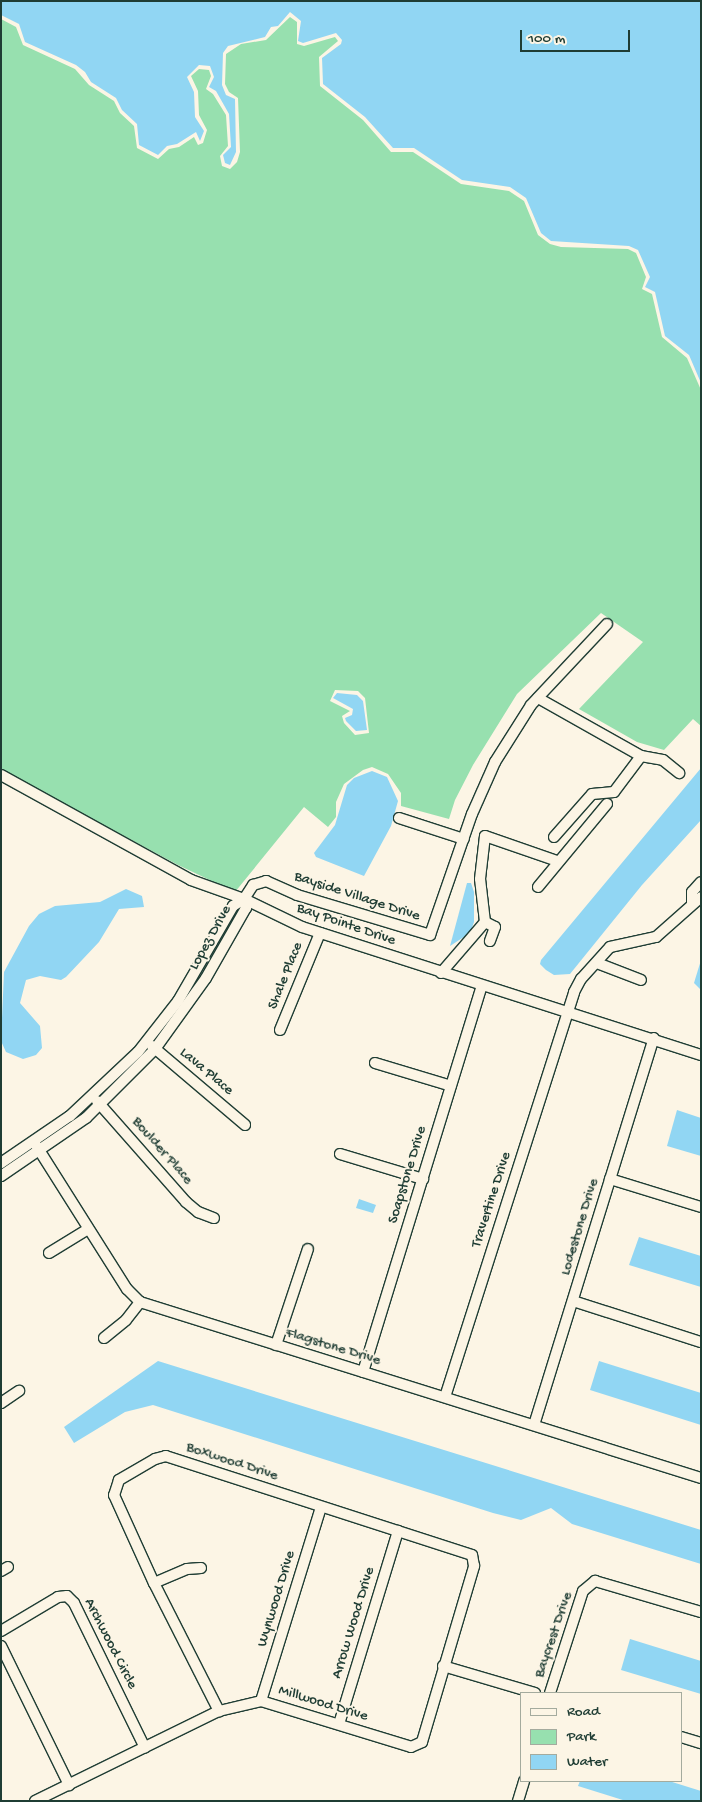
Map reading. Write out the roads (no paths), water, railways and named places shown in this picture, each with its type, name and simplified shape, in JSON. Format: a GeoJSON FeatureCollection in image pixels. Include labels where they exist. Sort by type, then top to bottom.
{"type":"FeatureCollection","features":[{"type":"Feature","properties":{"kind":"street","name":"Bayside Village Drive"},"geometry":{"type":"LineString","coordinates":[[244,899],[253,884],[266,881],[297,895],[430,935],[464,839],[495,762],[538,698],[607,624]]}},
{"type":"Feature","properties":{"kind":"street"},"geometry":{"type":"LineString","coordinates":[[538,698],[641,756],[663,760],[679,773]]}},
{"type":"Feature","properties":{"kind":"street"},"geometry":{"type":"LineString","coordinates":[[554,837],[592,794],[614,792],[641,756]]}},
{"type":"Feature","properties":{"kind":"street","name":"Bay Pointe Drive"},"geometry":{"type":"LineString","coordinates":[[1,775],[191,880],[244,899],[320,934],[654,1038],[701,1055]]}},
{"type":"Feature","properties":{"kind":"street"},"geometry":{"type":"LineString","coordinates":[[538,887],[557,861],[607,804]]}},
{"type":"Feature","properties":{"kind":"street"},"geometry":{"type":"LineString","coordinates":[[399,818],[464,839]]}},
{"type":"Feature","properties":{"kind":"street"},"geometry":{"type":"LineString","coordinates":[[441,973],[485,922],[480,879],[484,836],[557,861]]}},
{"type":"Feature","properties":{"kind":"street"},"geometry":{"type":"LineString","coordinates":[[692,904],[692,892],[701,882]]}},
{"type":"Feature","properties":{"kind":"street","name":"Travertine Drive"},"geometry":{"type":"LineString","coordinates":[[445,1397],[568,1012],[581,979],[610,947],[656,936],[701,897]]}},
{"type":"Feature","properties":{"kind":"street","name":"Lopez Drive"},"geometry":{"type":"LineString","coordinates":[[1,1163],[34,1142],[93,1096],[147,1042],[189,985],[233,906],[244,899],[246,908],[206,978],[155,1049],[101,1105],[40,1151],[1,1176]]}},
{"type":"Feature","properties":{"kind":"street"},"geometry":{"type":"LineString","coordinates":[[485,922],[495,927],[490,941]]}},
{"type":"Feature","properties":{"kind":"street","name":"Shale Place"},"geometry":{"type":"LineString","coordinates":[[280,1030],[320,934]]}},
{"type":"Feature","properties":{"kind":"street"},"geometry":{"type":"LineString","coordinates":[[597,963],[641,980]]}},
{"type":"Feature","properties":{"kind":"street","name":"Soapstone Drive"},"geometry":{"type":"LineString","coordinates":[[363,1372],[482,986]]}},
{"type":"Feature","properties":{"kind":"street","name":"Lodestone Drive"},"geometry":{"type":"LineString","coordinates":[[534,1425],[654,1038]]}},
{"type":"Feature","properties":{"kind":"street","name":"Lava Place"},"geometry":{"type":"LineString","coordinates":[[147,1042],[245,1125]]}},
{"type":"Feature","properties":{"kind":"street"},"geometry":{"type":"LineString","coordinates":[[375,1063],[451,1086]]}},
{"type":"Feature","properties":{"kind":"street","name":"Boulder Place"},"geometry":{"type":"LineString","coordinates":[[93,1096],[192,1208],[214,1218]]}},
{"type":"Feature","properties":{"kind":"street"},"geometry":{"type":"LineString","coordinates":[[34,1142],[129,1292],[140,1302],[126,1320],[104,1338]]}},
{"type":"Feature","properties":{"kind":"street"},"geometry":{"type":"LineString","coordinates":[[340,1154],[423,1179]]}},
{"type":"Feature","properties":{"kind":"street"},"geometry":{"type":"LineString","coordinates":[[610,1179],[701,1208]]}},
{"type":"Feature","properties":{"kind":"street"},"geometry":{"type":"LineString","coordinates":[[49,1253],[88,1229]]}},
{"type":"Feature","properties":{"kind":"street"},"geometry":{"type":"LineString","coordinates":[[276,1345],[308,1249]]}},
{"type":"Feature","properties":{"kind":"street"},"geometry":{"type":"LineString","coordinates":[[573,1301],[701,1342]]}},
{"type":"Feature","properties":{"kind":"street","name":"Flagstone Drive"},"geometry":{"type":"LineString","coordinates":[[140,1302],[701,1478]]}},
{"type":"Feature","properties":{"kind":"street"},"geometry":{"type":"LineString","coordinates":[[1,1403],[19,1391]]}},
{"type":"Feature","properties":{"kind":"street","name":"Boxwood Drive"},"geometry":{"type":"LineString","coordinates":[[219,1710],[154,1583],[114,1495],[119,1480],[154,1458],[166,1456],[472,1555],[474,1566],[443,1666]]}},
{"type":"Feature","properties":{"kind":"street","name":"Wynwood Drive"},"geometry":{"type":"LineString","coordinates":[[261,1701],[322,1507]]}},
{"type":"Feature","properties":{"kind":"street","name":"Arrow Wood Drive"},"geometry":{"type":"LineString","coordinates":[[339,1724],[398,1531]]}},
{"type":"Feature","properties":{"kind":"street"},"geometry":{"type":"LineString","coordinates":[[154,1583],[187,1569],[200,1568]]}},
{"type":"Feature","properties":{"kind":"street","name":"Baycrest Drive"},"geometry":{"type":"LineString","coordinates":[[550,1692],[583,1591],[595,1581],[701,1612]]}},
{"type":"Feature","properties":{"kind":"street","name":"Archwood Circle"},"geometry":{"type":"LineString","coordinates":[[1,1632],[58,1597],[68,1596],[74,1603],[145,1748]]}},
{"type":"Feature","properties":{"kind":"street"},"geometry":{"type":"LineString","coordinates":[[1,1646],[69,1785]]}},
{"type":"Feature","properties":{"kind":"street"},"geometry":{"type":"LineString","coordinates":[[443,1666],[532,1692]]}},
{"type":"Feature","properties":{"kind":"street","name":"Millwood Drive"},"geometry":{"type":"LineString","coordinates":[[35,1801],[219,1710],[261,1701],[411,1747],[422,1742],[443,1666]]}},
{"type":"Feature","properties":{"kind":"street"},"geometry":{"type":"LineString","coordinates":[[682,1737],[701,1743]]}},
{"type":"Feature","properties":{"kind":"street"},"geometry":{"type":"LineString","coordinates":[[518,1801],[524,1782]]}},
{"type":"Feature","properties":{"kind":"water"},"geometry":{"type":"Polygon","coordinates":[[[1,1],[701,1],[701,383],[689,355],[665,336],[655,292],[645,287],[650,277],[638,250],[629,246],[551,241],[541,233],[526,198],[510,187],[462,180],[414,148],[393,148],[365,117],[323,84],[322,58],[341,44],[342,40],[336,33],[303,43],[298,41],[301,21],[290,12],[278,26],[271,27],[265,37],[228,46],[223,53],[222,85],[226,95],[235,99],[236,152],[230,165],[225,163],[223,155],[231,147],[229,114],[216,91],[209,87],[214,77],[210,66],[199,65],[187,77],[194,92],[195,117],[204,131],[200,141],[196,132],[177,144],[167,146],[158,155],[139,145],[137,124],[122,110],[116,98],[91,82],[85,72],[76,65],[25,42],[19,24],[1,15],[1,1]]]}},
{"type":"Feature","properties":{"kind":"water"},"geometry":{"type":"Polygon","coordinates":[[[337,693],[357,695],[363,701],[367,730],[356,731],[346,721],[345,718],[352,715],[353,709],[333,698],[337,693]]]}},
{"type":"Feature","properties":{"kind":"water"},"geometry":{"type":"Polygon","coordinates":[[[701,768],[701,820],[642,885],[570,974],[554,975],[546,970],[540,964],[541,960],[701,768]]]}},
{"type":"Feature","properties":{"kind":"water"},"geometry":{"type":"Polygon","coordinates":[[[372,771],[387,777],[398,801],[391,826],[364,876],[316,857],[314,853],[335,825],[347,785],[354,778],[372,771]]]}},
{"type":"Feature","properties":{"kind":"water"},"geometry":{"type":"Polygon","coordinates":[[[467,883],[471,883],[474,892],[474,922],[470,933],[450,946],[467,883]]]}},
{"type":"Feature","properties":{"kind":"water"},"geometry":{"type":"Polygon","coordinates":[[[126,889],[142,896],[144,907],[119,909],[99,942],[66,977],[61,980],[40,976],[26,980],[20,1003],[40,1026],[42,1048],[36,1055],[23,1059],[6,1052],[1,1041],[4,972],[29,926],[39,914],[55,906],[100,902],[126,889]]]}},
{"type":"Feature","properties":{"kind":"water"},"geometry":{"type":"Polygon","coordinates":[[[701,960],[701,990],[694,983],[701,960]]]}},
{"type":"Feature","properties":{"kind":"water"},"geometry":{"type":"Polygon","coordinates":[[[677,1110],[701,1118],[701,1156],[667,1146],[677,1110]]]}},
{"type":"Feature","properties":{"kind":"water"},"geometry":{"type":"Polygon","coordinates":[[[359,1199],[376,1205],[373,1213],[356,1208],[359,1199]]]}},
{"type":"Feature","properties":{"kind":"water"},"geometry":{"type":"Polygon","coordinates":[[[639,1237],[701,1256],[701,1287],[629,1265],[639,1237]]]}},
{"type":"Feature","properties":{"kind":"water"},"geometry":{"type":"Polygon","coordinates":[[[158,1361],[701,1530],[701,1564],[572,1524],[551,1508],[521,1520],[493,1513],[153,1405],[125,1412],[74,1443],[64,1427],[158,1361]]]}},
{"type":"Feature","properties":{"kind":"water"},"geometry":{"type":"Polygon","coordinates":[[[599,1361],[701,1393],[701,1425],[590,1390],[599,1361]]]}},
{"type":"Feature","properties":{"kind":"water"},"geometry":{"type":"Polygon","coordinates":[[[630,1639],[701,1661],[701,1694],[621,1670],[630,1639]]]}},
{"type":"Feature","properties":{"kind":"water"},"geometry":{"type":"Polygon","coordinates":[[[580,1782],[672,1782],[701,1791],[701,1801],[626,1801],[578,1786],[580,1782]]]}}]}
